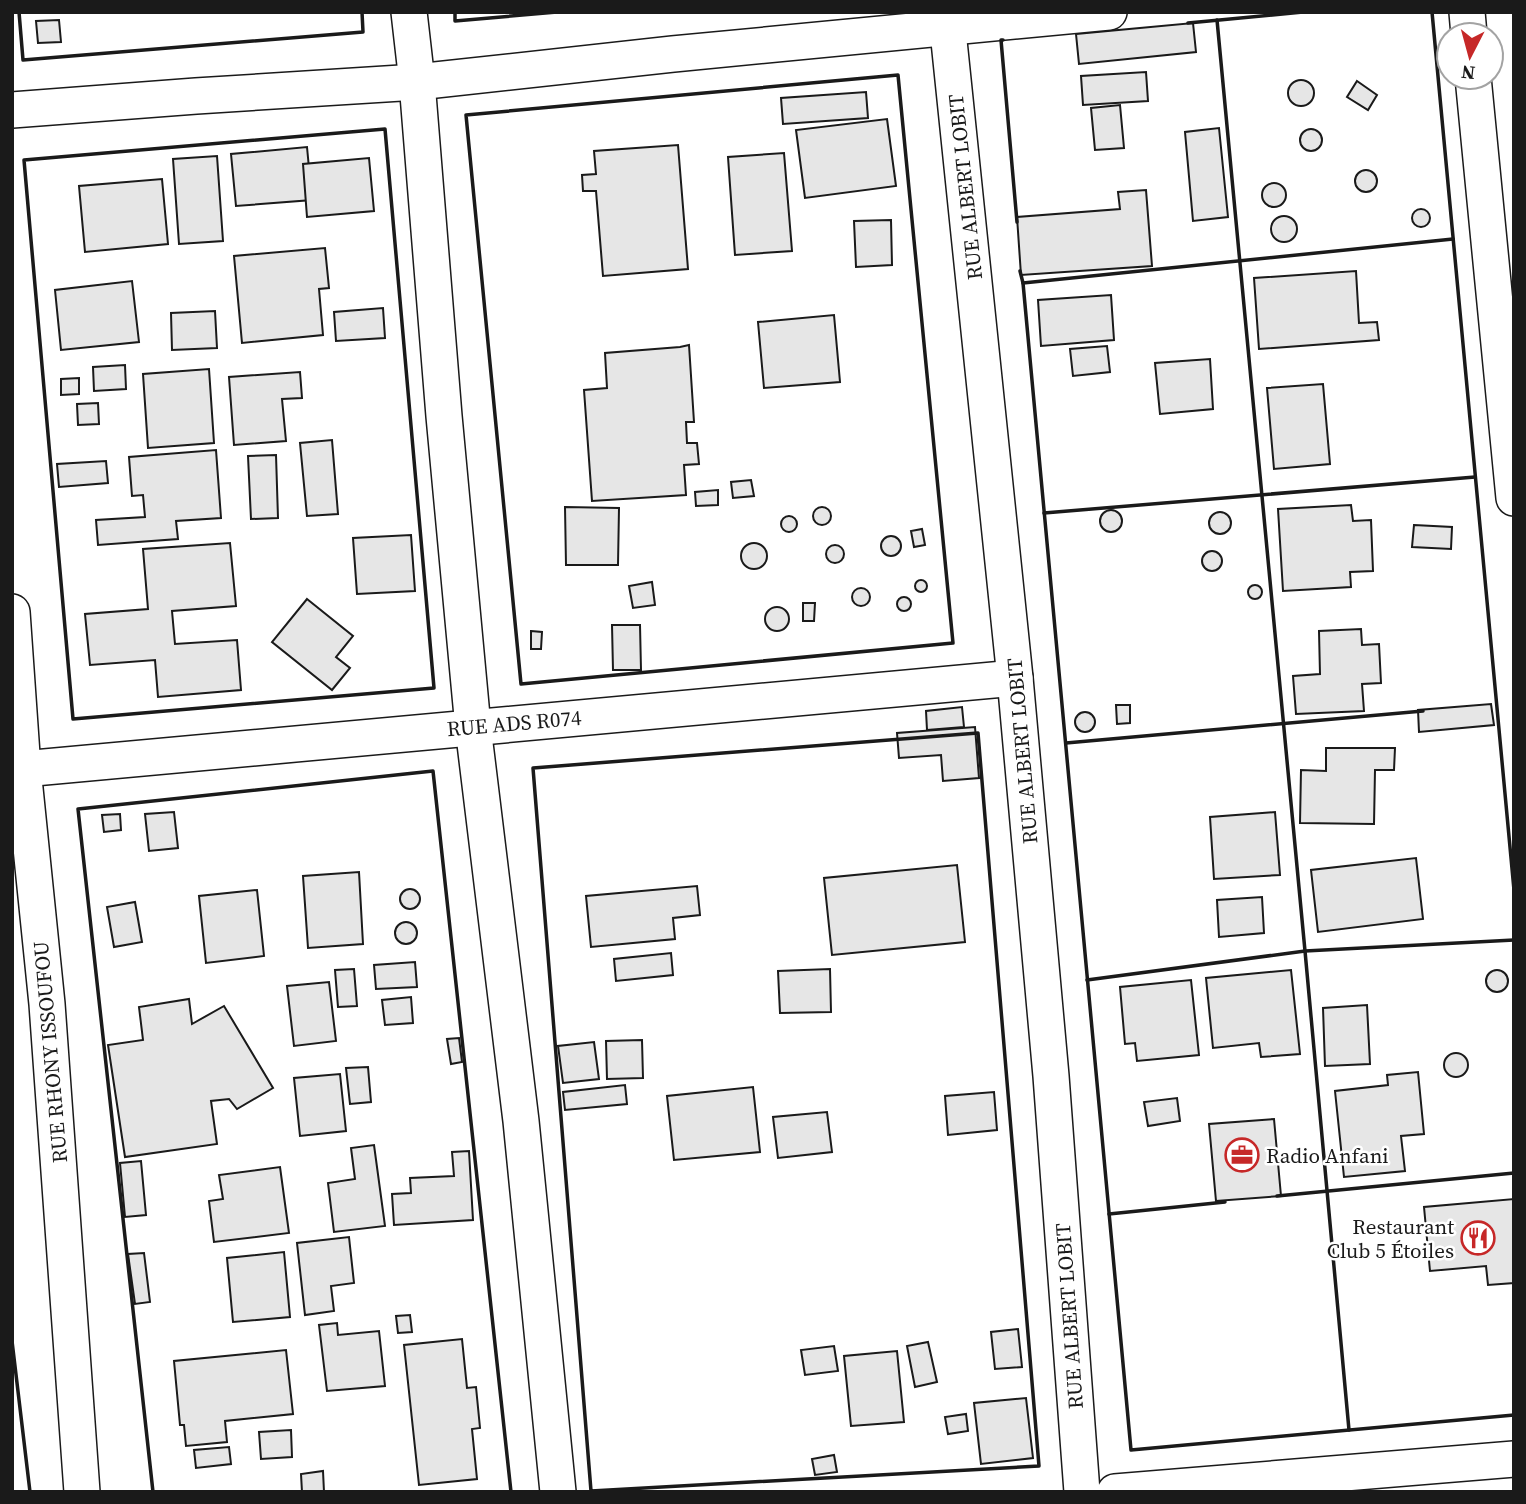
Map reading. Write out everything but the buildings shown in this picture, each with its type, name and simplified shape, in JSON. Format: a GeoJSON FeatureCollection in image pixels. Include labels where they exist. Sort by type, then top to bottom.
{"type":"FeatureCollection","features":[{"type":"Feature","properties":{"kind":"street"},"geometry":{"type":"LineString","coordinates":[[409,12],[473,727],[521,1121],[558,1492]]}},
{"type":"Feature","properties":{"kind":"street"},"geometry":{"type":"LineString","coordinates":[[12,110],[417,82],[947,21],[1109,12]]}},
{"type":"Feature","properties":{"kind":"street","name":"RUE ALBERT LOBIT"},"geometry":{"type":"LineString","coordinates":[[947,21],[1015,678],[1051,1076],[1082,1492]]}},
{"type":"Feature","properties":{"kind":"street"},"geometry":{"type":"LineString","coordinates":[[1475,91],[1502,272],[1514,498]]}},
{"type":"Feature","properties":{"kind":"street","name":"RUE RHONY ISSOUFOU"},"geometry":{"type":"LineString","coordinates":[[12,612],[18,770],[47,1004],[82,1492]]}},
{"type":"Feature","properties":{"kind":"street","name":"RUE ADS R074"},"geometry":{"type":"LineString","coordinates":[[18,770],[1015,678]]}},
{"type":"Feature","properties":{"kind":"street"},"geometry":{"type":"LineString","coordinates":[[1115,1492],[1514,1459]]}},
{"type":"Feature","properties":{"kind":"wall"},"geometry":{"type":"LineString","coordinates":[[19,12],[23,60],[363,32],[362,12]]}},
{"type":"Feature","properties":{"kind":"wall"},"geometry":{"type":"LineString","coordinates":[[455,12],[455,21],[557,12]]}},
{"type":"Feature","properties":{"kind":"wall"},"geometry":{"type":"LineString","coordinates":[[1188,23],[1303,12]]}},
{"type":"Feature","properties":{"kind":"wall"},"geometry":{"type":"LineString","coordinates":[[1432,12],[1514,890]]}},
{"type":"Feature","properties":{"kind":"wall"},"geometry":{"type":"LineString","coordinates":[[1217,20],[1349,1430]]}},
{"type":"Feature","properties":{"kind":"wall"},"geometry":{"type":"LineString","coordinates":[[1003,40],[1017,222]]}},
{"type":"Feature","properties":{"kind":"wall"},"geometry":{"type":"LineString","coordinates":[[898,75],[953,643],[521,684],[466,115],[898,75]]}},
{"type":"Feature","properties":{"kind":"wall"},"geometry":{"type":"LineString","coordinates":[[385,129],[434,688],[73,719],[24,160],[385,129]]}},
{"type":"Feature","properties":{"kind":"wall"},"geometry":{"type":"LineString","coordinates":[[1023,283],[1453,239]]}},
{"type":"Feature","properties":{"kind":"wall"},"geometry":{"type":"LineString","coordinates":[[1020,271],[1131,1450],[1514,1415]]}},
{"type":"Feature","properties":{"kind":"wall"},"geometry":{"type":"LineString","coordinates":[[1044,513],[1475,477]]}},
{"type":"Feature","properties":{"kind":"wall"},"geometry":{"type":"LineString","coordinates":[[1066,743],[1423,711]]}},
{"type":"Feature","properties":{"kind":"wall"},"geometry":{"type":"LineString","coordinates":[[978,733],[1039,1466],[591,1491],[533,768],[978,733]]}},
{"type":"Feature","properties":{"kind":"wall"},"geometry":{"type":"LineString","coordinates":[[153,1492],[78,809],[433,771],[511,1492]]}},
{"type":"Feature","properties":{"kind":"wall"},"geometry":{"type":"LineString","coordinates":[[1087,980],[1305,951],[1514,940]]}},
{"type":"Feature","properties":{"kind":"wall"},"geometry":{"type":"LineString","coordinates":[[1277,1196],[1514,1173]]}},
{"type":"Feature","properties":{"kind":"wall"},"geometry":{"type":"LineString","coordinates":[[1109,1214],[1225,1202]]}},
{"type":"Feature","properties":{"kind":"wall"},"geometry":{"type":"LineString","coordinates":[[12,1341],[30,1492]]}},
{"type":"Feature","properties":{"kind":"place","name":"Radio Anfani"},"geometry":{"type":"Point","coordinates":[1242,1155]}},
{"type":"Feature","properties":{"kind":"place","name":"Restaurant Club 5 Étoiles"},"geometry":{"type":"Point","coordinates":[1478,1238]}}]}
